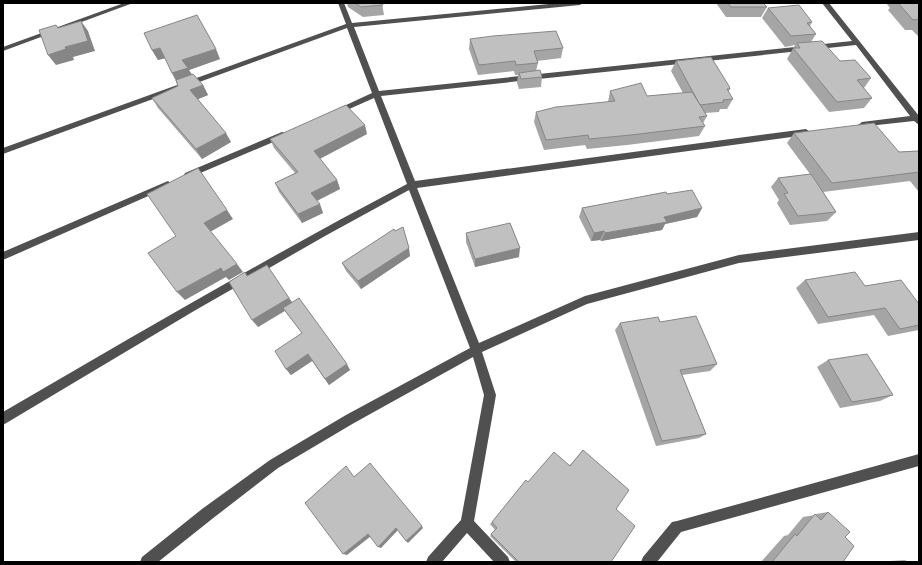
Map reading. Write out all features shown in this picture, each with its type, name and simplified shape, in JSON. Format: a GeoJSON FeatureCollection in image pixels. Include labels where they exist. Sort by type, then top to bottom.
{"type":"FeatureCollection","features":[{"type":"Feature","properties":{"kind":"street"},"geometry":{"type":"LineString","coordinates":[[3,49],[130,3]]}},
{"type":"Feature","properties":{"kind":"street"},"geometry":{"type":"LineString","coordinates":[[340,3],[476,350],[490,395],[467,523],[433,562]]}},
{"type":"Feature","properties":{"kind":"street"},"geometry":{"type":"LineString","coordinates":[[3,151],[349,25],[580,3]]}},
{"type":"Feature","properties":{"kind":"street"},"geometry":{"type":"LineString","coordinates":[[825,3],[874,62],[917,120]]}},
{"type":"Feature","properties":{"kind":"street"},"geometry":{"type":"LineString","coordinates":[[325,116],[376,94],[857,43]]}},
{"type":"Feature","properties":{"kind":"street"},"geometry":{"type":"LineString","coordinates":[[852,126],[917,120]]}},
{"type":"Feature","properties":{"kind":"street"},"geometry":{"type":"LineString","coordinates":[[3,419],[190,308],[412,185],[813,131]]}},
{"type":"Feature","properties":{"kind":"street"},"geometry":{"type":"LineString","coordinates":[[3,256],[288,132]]}},
{"type":"Feature","properties":{"kind":"street"},"geometry":{"type":"LineString","coordinates":[[147,562],[207,514],[274,464],[350,419],[476,350],[585,300],[739,259],[919,236]]}},
{"type":"Feature","properties":{"kind":"street"},"geometry":{"type":"LineString","coordinates":[[648,562],[677,527],[919,460]]}},
{"type":"Feature","properties":{"kind":"street"},"geometry":{"type":"LineString","coordinates":[[467,523],[503,562]]}},
{"type":"Feature","properties":{"kind":"building"},"geometry":{"type":"Polygon","coordinates":[[[355,3],[382,3],[383,5],[361,7],[355,3]]]}},
{"type":"Feature","properties":{"kind":"building"},"geometry":{"type":"Polygon","coordinates":[[[728,3],[763,3],[767,7],[731,7],[728,3]]]}},
{"type":"Feature","properties":{"kind":"building"},"geometry":{"type":"Polygon","coordinates":[[[898,3],[919,3],[919,19],[913,20],[898,3]]]}},
{"type":"Feature","properties":{"kind":"building"},"geometry":{"type":"Polygon","coordinates":[[[799,5],[812,22],[807,23],[816,34],[791,36],[768,8],[799,5]]]}},
{"type":"Feature","properties":{"kind":"building"},"geometry":{"type":"Polygon","coordinates":[[[197,15],[216,49],[182,60],[188,68],[172,73],[160,48],[152,50],[144,33],[197,15]]]}},
{"type":"Feature","properties":{"kind":"building"},"geometry":{"type":"Polygon","coordinates":[[[81,21],[88,41],[65,47],[66,49],[48,55],[39,30],[56,25],[58,28],[81,21]]]}},
{"type":"Feature","properties":{"kind":"building"},"geometry":{"type":"Polygon","coordinates":[[[556,31],[563,48],[534,51],[538,63],[516,65],[515,61],[479,65],[470,39],[493,36],[556,31]]]}},
{"type":"Feature","properties":{"kind":"building"},"geometry":{"type":"Polygon","coordinates":[[[822,41],[840,61],[855,60],[871,78],[857,80],[872,98],[837,102],[793,48],[800,48],[797,43],[822,41]]]}},
{"type":"Feature","properties":{"kind":"building"},"geometry":{"type":"Polygon","coordinates":[[[711,57],[729,86],[730,89],[727,89],[733,99],[723,100],[724,102],[700,105],[676,61],[711,57]]]}},
{"type":"Feature","properties":{"kind":"building"},"geometry":{"type":"Polygon","coordinates":[[[540,70],[542,77],[521,79],[519,73],[540,70]]]}},
{"type":"Feature","properties":{"kind":"building"},"geometry":{"type":"Polygon","coordinates":[[[193,74],[203,85],[190,90],[226,133],[196,149],[152,98],[178,86],[176,80],[193,74]]]}},
{"type":"Feature","properties":{"kind":"building"},"geometry":{"type":"Polygon","coordinates":[[[641,83],[647,96],[692,92],[707,116],[699,117],[705,126],[589,139],[588,135],[546,140],[536,112],[556,107],[615,101],[610,91],[641,83]]]}},
{"type":"Feature","properties":{"kind":"building"},"geometry":{"type":"Polygon","coordinates":[[[346,105],[365,125],[314,151],[337,180],[311,193],[320,204],[298,214],[275,183],[298,172],[270,139],[346,105]]]}},
{"type":"Feature","properties":{"kind":"building"},"geometry":{"type":"Polygon","coordinates":[[[874,123],[899,152],[919,151],[919,172],[832,183],[794,133],[874,123]]]}},
{"type":"Feature","properties":{"kind":"building"},"geometry":{"type":"Polygon","coordinates":[[[198,168],[227,210],[204,223],[237,264],[223,272],[221,268],[177,292],[148,253],[176,236],[147,194],[198,168]]]}},
{"type":"Feature","properties":{"kind":"building"},"geometry":{"type":"Polygon","coordinates":[[[811,174],[836,212],[798,216],[784,194],[788,193],[778,178],[811,174]]]}},
{"type":"Feature","properties":{"kind":"building"},"geometry":{"type":"Polygon","coordinates":[[[692,190],[702,208],[664,217],[667,222],[605,233],[604,231],[594,233],[582,208],[666,192],[667,194],[692,190]]]}},
{"type":"Feature","properties":{"kind":"building"},"geometry":{"type":"Polygon","coordinates":[[[510,223],[520,248],[475,259],[466,233],[510,223]]]}},
{"type":"Feature","properties":{"kind":"building"},"geometry":{"type":"Polygon","coordinates":[[[403,227],[409,248],[358,281],[342,263],[394,229],[395,231],[403,227]]]}},
{"type":"Feature","properties":{"kind":"building"},"geometry":{"type":"Polygon","coordinates":[[[267,265],[289,298],[252,320],[229,282],[245,272],[247,276],[267,265]]]}},
{"type":"Feature","properties":{"kind":"building"},"geometry":{"type":"Polygon","coordinates":[[[855,272],[865,286],[901,280],[919,304],[919,325],[900,329],[885,308],[828,317],[805,280],[855,272]]]}},
{"type":"Feature","properties":{"kind":"building"},"geometry":{"type":"Polygon","coordinates":[[[299,298],[347,364],[325,379],[308,354],[286,369],[275,351],[302,333],[283,308],[299,298]]]}},
{"type":"Feature","properties":{"kind":"building"},"geometry":{"type":"Polygon","coordinates":[[[696,316],[717,364],[680,370],[706,434],[662,441],[620,323],[658,317],[660,322],[696,316]]]}},
{"type":"Feature","properties":{"kind":"building"},"geometry":{"type":"Polygon","coordinates":[[[867,354],[893,395],[852,402],[828,360],[867,354]]]}},
{"type":"Feature","properties":{"kind":"building"},"geometry":{"type":"Polygon","coordinates":[[[583,450],[629,490],[616,509],[635,526],[611,562],[519,562],[491,534],[497,528],[492,522],[526,480],[528,482],[554,452],[570,466],[583,450]]]}},
{"type":"Feature","properties":{"kind":"building"},"geometry":{"type":"Polygon","coordinates":[[[370,463],[422,526],[406,541],[396,528],[378,547],[368,534],[343,554],[305,503],[346,466],[354,477],[370,463]]]}},
{"type":"Feature","properties":{"kind":"building"},"geometry":{"type":"Polygon","coordinates":[[[828,512],[850,532],[845,537],[854,546],[843,562],[772,562],[795,534],[797,536],[815,514],[821,520],[828,512]]]}}]}
